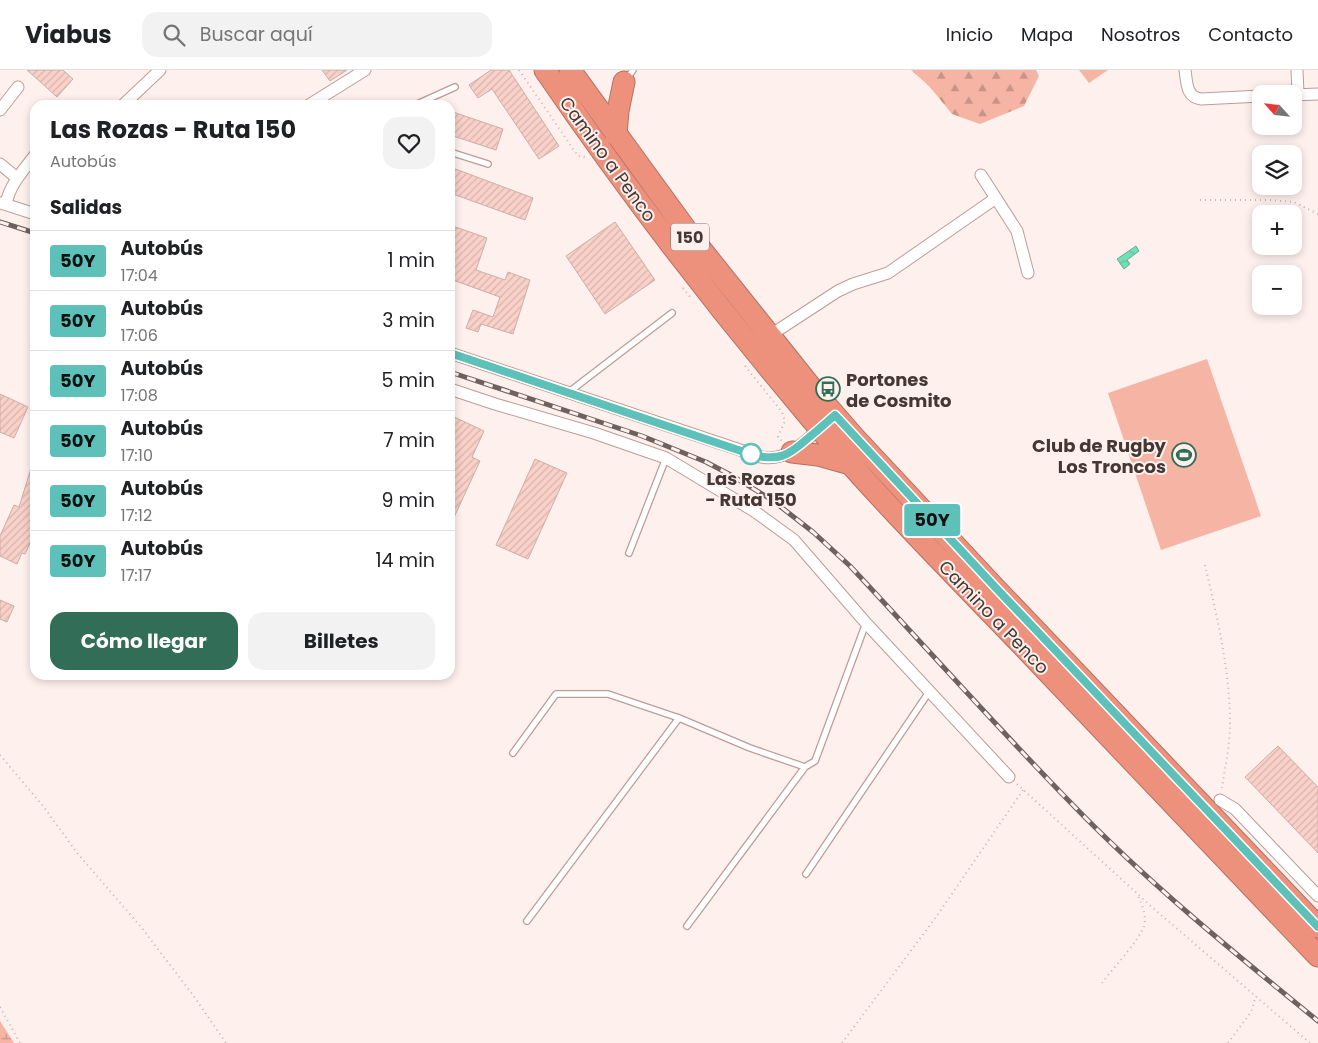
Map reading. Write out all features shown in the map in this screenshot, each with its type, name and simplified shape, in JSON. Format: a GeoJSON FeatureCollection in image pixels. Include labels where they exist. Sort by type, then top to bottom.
{"type":"FeatureCollection","features":[{"type":"Feature","properties":{"kind":"highway","name":"Camino a Penco"},"geometry":{"type":"LineString","coordinates":[[545,70],[606,158],[726,316],[827,422],[982,574],[1318,927]]}},
{"type":"Feature","properties":{"kind":"highway","name":"Camino a Penco"},"geometry":{"type":"LineString","coordinates":[[570,70],[692,238],[769,336],[827,422],[852,466],[1318,956]]}},
{"type":"Feature","properties":{"kind":"highway"},"geometry":{"type":"LineString","coordinates":[[616,135],[618,110],[628,74]]}},
{"type":"Feature","properties":{"kind":"highway"},"geometry":{"type":"LineString","coordinates":[[792,452],[818,454],[852,466]]}},
{"type":"Feature","properties":{"kind":"highway"},"geometry":{"type":"LineString","coordinates":[[1198,802],[1220,800]]}},
{"type":"Feature","properties":{"kind":"street"},"geometry":{"type":"LineString","coordinates":[[128,100],[160,70]]}},
{"type":"Feature","properties":{"kind":"street"},"geometry":{"type":"LineString","coordinates":[[316,100],[365,70]]}},
{"type":"Feature","properties":{"kind":"street"},"geometry":{"type":"LineString","coordinates":[[1185,70],[1188,89],[1193,96],[1201,99],[1252,96]]}},
{"type":"Feature","properties":{"kind":"street"},"geometry":{"type":"LineString","coordinates":[[1296,85],[1297,70]]}},
{"type":"Feature","properties":{"kind":"street"},"geometry":{"type":"LineString","coordinates":[[0,110],[18,87]]}},
{"type":"Feature","properties":{"kind":"street"},"geometry":{"type":"LineString","coordinates":[[1302,95],[1318,94]]}},
{"type":"Feature","properties":{"kind":"street"},"geometry":{"type":"LineString","coordinates":[[30,161],[17,178],[3,203],[30,212]]}},
{"type":"Feature","properties":{"kind":"street"},"geometry":{"type":"LineString","coordinates":[[0,164],[17,178]]}},
{"type":"Feature","properties":{"kind":"street"},"geometry":{"type":"LineString","coordinates":[[980,175],[1017,231],[1028,272]]}},
{"type":"Feature","properties":{"kind":"street"},"geometry":{"type":"LineString","coordinates":[[769,336],[838,291],[853,284],[888,273],[996,198]]}},
{"type":"Feature","properties":{"kind":"street"},"geometry":{"type":"LineString","coordinates":[[455,355],[753,455],[774,458],[792,452],[827,422]]}},
{"type":"Feature","properties":{"kind":"street"},"geometry":{"type":"LineString","coordinates":[[455,391],[594,433],[666,458],[754,511],[794,540],[866,623],[1009,777]]}},
{"type":"Feature","properties":{"kind":"street"},"geometry":{"type":"LineString","coordinates":[[1220,800],[1235,809],[1318,896]]}},
{"type":"Feature","properties":{"kind":"lane"},"geometry":{"type":"LineString","coordinates":[[426,100],[455,87]]}},
{"type":"Feature","properties":{"kind":"lane"},"geometry":{"type":"LineString","coordinates":[[455,154],[488,164]]}},
{"type":"Feature","properties":{"kind":"lane"},"geometry":{"type":"LineString","coordinates":[[568,393],[672,313]]}},
{"type":"Feature","properties":{"kind":"lane"},"geometry":{"type":"LineString","coordinates":[[629,553],[666,458]]}},
{"type":"Feature","properties":{"kind":"lane"},"geometry":{"type":"LineString","coordinates":[[687,926],[805,767],[815,761],[866,623]]}},
{"type":"Feature","properties":{"kind":"lane"},"geometry":{"type":"LineString","coordinates":[[806,874],[929,692]]}},
{"type":"Feature","properties":{"kind":"lane"},"geometry":{"type":"LineString","coordinates":[[513,753],[556,694],[608,694],[679,718],[750,748],[805,767]]}},
{"type":"Feature","properties":{"kind":"lane"},"geometry":{"type":"LineString","coordinates":[[528,921],[679,718]]}},
{"type":"Feature","properties":{"kind":"path"},"geometry":{"type":"LineString","coordinates":[[1200,200],[1294,202],[1318,214]]}},
{"type":"Feature","properties":{"kind":"path"},"geometry":{"type":"LineString","coordinates":[[1205,565],[1218,619],[1226,673],[1230,725],[1220,800]]}},
{"type":"Feature","properties":{"kind":"path"},"geometry":{"type":"LineString","coordinates":[[0,755],[43,806],[78,854],[141,927],[193,995],[226,1043]]}},
{"type":"Feature","properties":{"kind":"path"},"geometry":{"type":"LineString","coordinates":[[1009,777],[1137,893],[1310,1043]]}},
{"type":"Feature","properties":{"kind":"path"},"geometry":{"type":"LineString","coordinates":[[842,1043],[936,917],[1024,790]]}},
{"type":"Feature","properties":{"kind":"path"},"geometry":{"type":"LineString","coordinates":[[1102,982],[1130,947],[1144,925],[1144,912],[1137,893]]}},
{"type":"Feature","properties":{"kind":"path"},"geometry":{"type":"LineString","coordinates":[[1228,1043],[1251,1012],[1256,996]]}},
{"type":"Feature","properties":{"kind":"path"},"geometry":{"type":"LineString","coordinates":[[0,1007],[20,1043]]}},
{"type":"Feature","properties":{"kind":"green space"},"geometry":{"type":"Polygon","coordinates":[[[911,70],[1036,70],[1039,76],[1024,106],[980,124],[952,114],[929,86],[911,70]]]}},
{"type":"Feature","properties":{"kind":"green space"},"geometry":{"type":"Polygon","coordinates":[[[1079,70],[1108,70],[1089,83],[1079,70]]]}},
{"type":"Feature","properties":{"kind":"green space","name":"Club de Rugby Los Troncos"},"geometry":{"type":"Polygon","coordinates":[[[1207,359],[1261,516],[1161,550],[1108,393],[1207,359]]]}},
{"type":"Feature","properties":{"kind":"green space"},"geometry":{"type":"Polygon","coordinates":[[[0,1021],[14,1043],[0,1043],[0,1021]]]}},
{"type":"Feature","properties":{"kind":"water"},"geometry":{"type":"Polygon","coordinates":[[[1136,246],[1139,251],[1127,260],[1130,264],[1124,269],[1117,259],[1136,246]]]}},
{"type":"Feature","properties":{"kind":"building"},"geometry":{"type":"Polygon","coordinates":[[[27,70],[63,70],[73,79],[57,97],[27,70]]]}},
{"type":"Feature","properties":{"kind":"building"},"geometry":{"type":"Polygon","coordinates":[[[322,70],[347,70],[330,81],[322,70]]]}},
{"type":"Feature","properties":{"kind":"building"},"geometry":{"type":"Polygon","coordinates":[[[491,70],[509,70],[559,146],[539,159],[492,89],[478,98],[469,85],[491,70]]]}},
{"type":"Feature","properties":{"kind":"building"},"geometry":{"type":"Polygon","coordinates":[[[455,113],[503,129],[496,150],[455,137],[455,113]]]}},
{"type":"Feature","properties":{"kind":"building"},"geometry":{"type":"Polygon","coordinates":[[[455,169],[533,198],[525,220],[455,195],[455,169]]]}},
{"type":"Feature","properties":{"kind":"building"},"geometry":{"type":"Polygon","coordinates":[[[615,222],[655,280],[605,314],[566,256],[615,222]]]}},
{"type":"Feature","properties":{"kind":"building"},"geometry":{"type":"Polygon","coordinates":[[[455,227],[487,238],[476,270],[505,280],[508,272],[530,280],[513,334],[481,324],[478,332],[466,328],[473,310],[493,317],[500,297],[455,281],[455,227]]]}},
{"type":"Feature","properties":{"kind":"building"},"geometry":{"type":"Polygon","coordinates":[[[0,394],[28,407],[14,438],[0,432],[0,394]]]}},
{"type":"Feature","properties":{"kind":"building"},"geometry":{"type":"Polygon","coordinates":[[[455,417],[484,431],[472,457],[480,461],[455,515],[455,417]]]}},
{"type":"Feature","properties":{"kind":"building"},"geometry":{"type":"Polygon","coordinates":[[[535,459],[567,473],[528,559],[496,545],[535,459]]]}},
{"type":"Feature","properties":{"kind":"building"},"geometry":{"type":"Polygon","coordinates":[[[30,472],[30,543],[25,554],[22,553],[17,564],[0,556],[0,536],[14,505],[19,507],[30,472]]]}},
{"type":"Feature","properties":{"kind":"building"},"geometry":{"type":"Polygon","coordinates":[[[0,600],[14,606],[7,622],[0,619],[0,600]]]}},
{"type":"Feature","properties":{"kind":"building"},"geometry":{"type":"Polygon","coordinates":[[[1278,746],[1318,787],[1318,853],[1245,777],[1278,746]]]}},
{"type":"Feature","properties":{"kind":"railway"},"geometry":{"type":"LineString","coordinates":[[0,222],[30,231]]}},
{"type":"Feature","properties":{"kind":"railway"},"geometry":{"type":"LineString","coordinates":[[455,374],[642,436],[706,462],[772,500],[813,532],[850,566],[1098,831],[1222,942],[1318,1021]]}},
{"type":"Feature","properties":{"kind":"bus line","name":"50Y"},"geometry":{"type":"LineString","coordinates":[[455,355],[753,455],[768,458],[780,457],[792,452],[835,415],[996,588],[1318,927]]}},
{"type":"Feature","properties":{"kind":"place","name":"Portones de Cosmito"},"geometry":{"type":"Point","coordinates":[828,389]}},
{"type":"Feature","properties":{"kind":"place","name":"Las Rozas - Ruta 150"},"geometry":{"type":"Point","coordinates":[751,454]}},
{"type":"Feature","properties":{"kind":"place","name":"Club de Rugby Los Troncos"},"geometry":{"type":"Point","coordinates":[1184,455]}}]}
